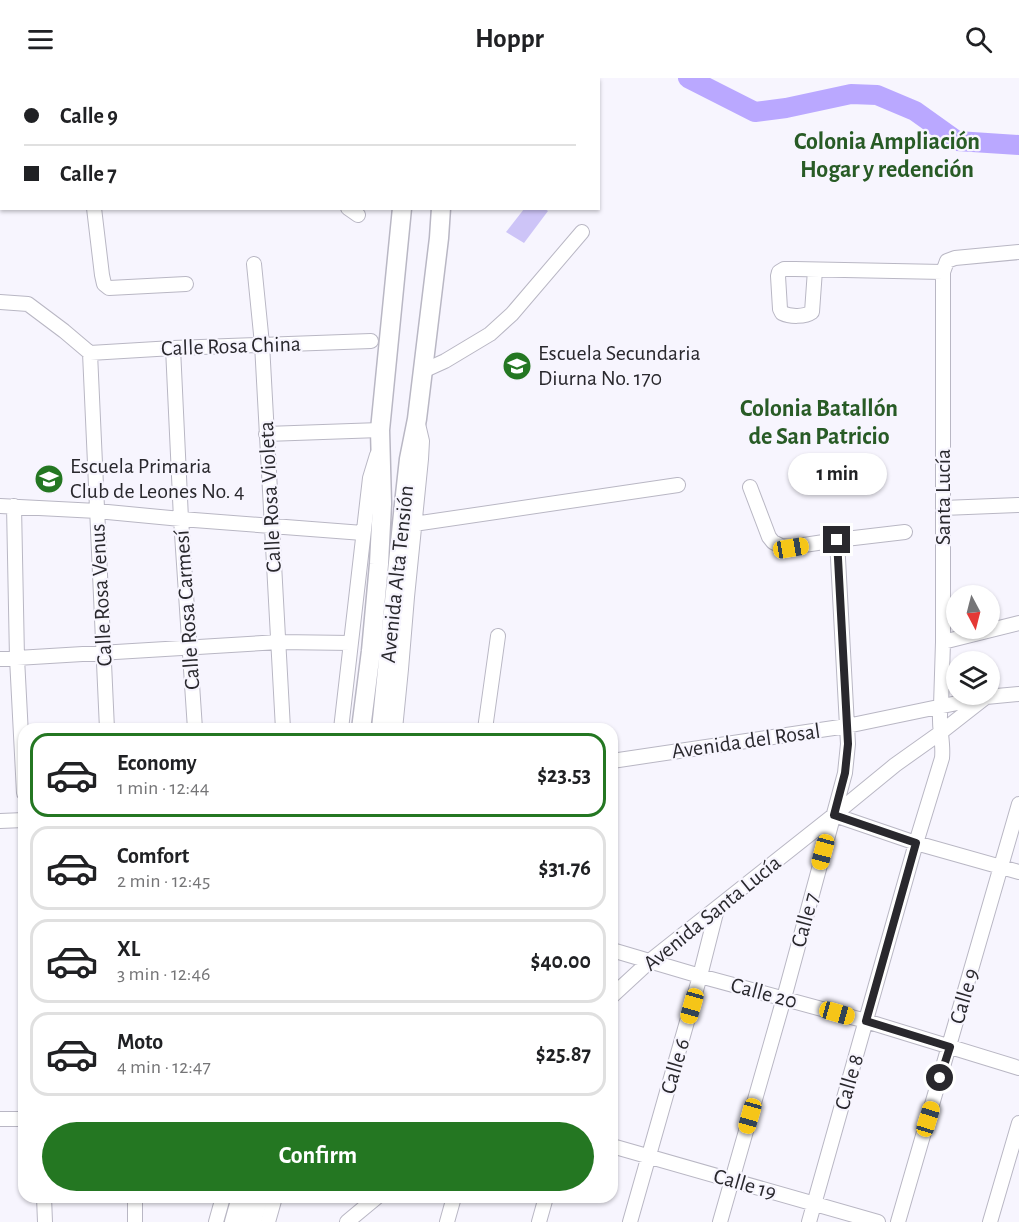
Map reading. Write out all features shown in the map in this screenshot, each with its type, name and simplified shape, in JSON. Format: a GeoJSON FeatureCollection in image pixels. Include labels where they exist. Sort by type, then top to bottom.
{"type":"FeatureCollection","features":[{"type":"Feature","properties":{"kind":"main road","name":"Avenida Alta Tensión"},"geometry":{"type":"LineString","coordinates":[[362,723],[379,564],[382,504],[379,439],[402,210]]}},
{"type":"Feature","properties":{"kind":"main road","name":"Avenida Alta Tensión"},"geometry":{"type":"LineString","coordinates":[[382,723],[409,459],[417,419],[441,210]]}},
{"type":"Feature","properties":{"kind":"main road"},"geometry":{"type":"LineString","coordinates":[[234,1222],[240,1203]]}},
{"type":"Feature","properties":{"kind":"main road"},"geometry":{"type":"LineString","coordinates":[[252,1222],[258,1203]]}},
{"type":"Feature","properties":{"kind":"street"},"geometry":{"type":"LineString","coordinates":[[94,210],[104,284],[109,288],[186,284]]}},
{"type":"Feature","properties":{"kind":"street"},"geometry":{"type":"LineString","coordinates":[[423,371],[445,361],[490,334],[512,314],[582,232]]}},
{"type":"Feature","properties":{"kind":"street"},"geometry":{"type":"LineString","coordinates":[[815,270],[945,267],[961,257],[1019,252]]}},
{"type":"Feature","properties":{"kind":"street","name":"Calle Rosa Violeta"},"geometry":{"type":"LineString","coordinates":[[254,264],[262,344],[283,723]]}},
{"type":"Feature","properties":{"kind":"street","name":"Santa Lucía"},"geometry":{"type":"LineString","coordinates":[[940,733],[943,642],[945,267]]}},
{"type":"Feature","properties":{"kind":"street"},"geometry":{"type":"LineString","coordinates":[[0,302],[28,304],[90,353]]}},
{"type":"Feature","properties":{"kind":"street","name":"Calle Rosa China"},"geometry":{"type":"LineString","coordinates":[[90,353],[371,341]]}},
{"type":"Feature","properties":{"kind":"street","name":"Calle Rosa Carmesí"},"geometry":{"type":"LineString","coordinates":[[173,348],[181,519],[195,723]]}},
{"type":"Feature","properties":{"kind":"street","name":"Calle Rosa Venus"},"geometry":{"type":"LineString","coordinates":[[90,353],[108,723]]}},
{"type":"Feature","properties":{"kind":"street","name":"Avenida Alta Tensión"},"geometry":{"type":"LineString","coordinates":[[395,723],[402,669],[422,441],[417,419]]}},
{"type":"Feature","properties":{"kind":"street"},"geometry":{"type":"LineString","coordinates":[[266,434],[379,439]]}},
{"type":"Feature","properties":{"kind":"street","name":"Avenida Alta Tensión"},"geometry":{"type":"LineString","coordinates":[[342,723],[370,478],[379,439]]}},
{"type":"Feature","properties":{"kind":"street"},"geometry":{"type":"LineString","coordinates":[[414,524],[678,486]]}},
{"type":"Feature","properties":{"kind":"street"},"geometry":{"type":"LineString","coordinates":[[750,487],[769,537],[781,546],[791,548],[905,532]]}},
{"type":"Feature","properties":{"kind":"street"},"geometry":{"type":"LineString","coordinates":[[943,508],[1019,505]]}},
{"type":"Feature","properties":{"kind":"street"},"geometry":{"type":"LineString","coordinates":[[0,506],[97,511],[363,533]]}},
{"type":"Feature","properties":{"kind":"street"},"geometry":{"type":"LineString","coordinates":[[14,506],[20,723]]}},
{"type":"Feature","properties":{"kind":"street","name":"Calle 7"},"geometry":{"type":"LineString","coordinates":[[720,1222],[845,773],[848,726],[837,540]]}},
{"type":"Feature","properties":{"kind":"street"},"geometry":{"type":"LineString","coordinates":[[943,642],[1019,623]]}},
{"type":"Feature","properties":{"kind":"street"},"geometry":{"type":"LineString","coordinates":[[486,723],[498,636]]}},
{"type":"Feature","properties":{"kind":"street"},"geometry":{"type":"LineString","coordinates":[[0,659],[190,646],[279,642],[351,643]]}},
{"type":"Feature","properties":{"kind":"street"},"geometry":{"type":"LineString","coordinates":[[1000,696],[1019,694]]}},
{"type":"Feature","properties":{"kind":"street","name":"Avenida del Rosal"},"geometry":{"type":"LineString","coordinates":[[618,760],[848,726],[946,705]]}},
{"type":"Feature","properties":{"kind":"street","name":"Avenida Santa Lucía"},"geometry":{"type":"LineString","coordinates":[[618,990],[651,960],[895,765],[976,705]]}},
{"type":"Feature","properties":{"kind":"street","name":"Calle 8"},"geometry":{"type":"LineString","coordinates":[[809,1222],[942,758],[940,733]]}},
{"type":"Feature","properties":{"kind":"street","name":"Calle 9"},"geometry":{"type":"LineString","coordinates":[[898,1222],[1019,804]]}},
{"type":"Feature","properties":{"kind":"street"},"geometry":{"type":"LineString","coordinates":[[834,815],[916,843],[1019,872]]}},
{"type":"Feature","properties":{"kind":"street"},"geometry":{"type":"LineString","coordinates":[[0,821],[18,820]]}},
{"type":"Feature","properties":{"kind":"street","name":"Calle 6"},"geometry":{"type":"LineString","coordinates":[[630,1222],[717,909]]}},
{"type":"Feature","properties":{"kind":"street","name":"Calle 20"},"geometry":{"type":"LineString","coordinates":[[618,954],[651,960],[700,976],[866,1021],[1019,1068]]}},
{"type":"Feature","properties":{"kind":"street"},"geometry":{"type":"LineString","coordinates":[[0,1119],[18,1119]]}},
{"type":"Feature","properties":{"kind":"street"},"geometry":{"type":"LineString","coordinates":[[990,1222],[1019,1123]]}},
{"type":"Feature","properties":{"kind":"street","name":"Calle 19"},"geometry":{"type":"LineString","coordinates":[[618,1148],[878,1222]]}},
{"type":"Feature","properties":{"kind":"street"},"geometry":{"type":"LineString","coordinates":[[44,1203],[45,1222]]}},
{"type":"Feature","properties":{"kind":"street"},"geometry":{"type":"LineString","coordinates":[[135,1203],[135,1222]]}},
{"type":"Feature","properties":{"kind":"street"},"geometry":{"type":"LineString","coordinates":[[216,1222],[221,1203]]}},
{"type":"Feature","properties":{"kind":"street"},"geometry":{"type":"LineString","coordinates":[[268,1222],[273,1203]]}},
{"type":"Feature","properties":{"kind":"street"},"geometry":{"type":"LineString","coordinates":[[346,1222],[365,1203]]}},
{"type":"Feature","properties":{"kind":"street"},"geometry":{"type":"LineString","coordinates":[[360,1222],[366,1203]]}},
{"type":"Feature","properties":{"kind":"street"},"geometry":{"type":"LineString","coordinates":[[447,1222],[452,1203]]}},
{"type":"Feature","properties":{"kind":"street"},"geometry":{"type":"LineString","coordinates":[[539,1222],[544,1203]]}},
{"type":"Feature","properties":{"kind":"shaded area"},"geometry":{"type":"Polygon","coordinates":[[[523,210],[548,211],[524,243],[506,232],[523,210]]]}},
{"type":"Feature","properties":{"kind":"waterway"},"geometry":{"type":"LineString","coordinates":[[688,78],[755,112],[851,94],[877,95],[915,111],[957,141],[1019,145]]}},
{"type":"Feature","properties":{"kind":"place","name":"Escuela Secundaria Diurna No. 170"},"geometry":{"type":"Point","coordinates":[517,366]}},
{"type":"Feature","properties":{"kind":"place","name":"Escuela Primaria Club de Leones No. 4"},"geometry":{"type":"Point","coordinates":[49,479]}},
{"type":"Feature","properties":{"kind":"district","name":"Colonia Ampliación Hogar y redención"},"geometry":{"type":"Point","coordinates":[887,156]}},
{"type":"Feature","properties":{"kind":"district","name":"Colonia Batallón de San Patricio"},"geometry":{"type":"Point","coordinates":[819,423]}},
{"type":"Feature","properties":{"kind":"route"},"geometry":{"type":"LineString","coordinates":[[837,540],[848,744],[845,773],[834,815],[916,843],[866,1021],[950,1047],[940,1078]]}}]}
